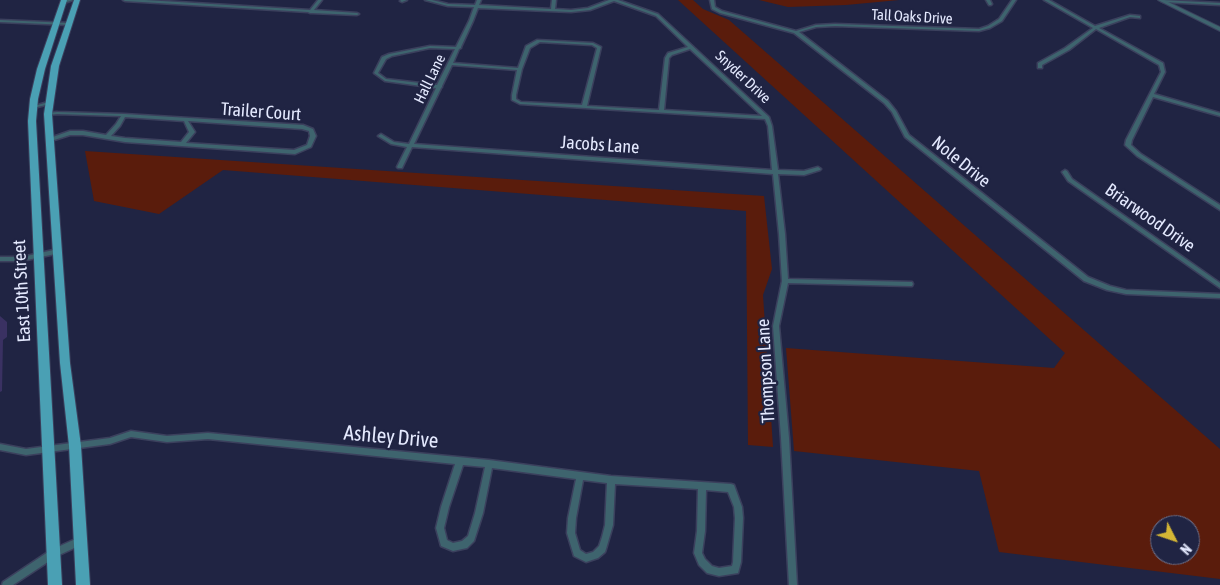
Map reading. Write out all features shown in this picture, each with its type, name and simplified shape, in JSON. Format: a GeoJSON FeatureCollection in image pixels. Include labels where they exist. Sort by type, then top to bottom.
{"type":"FeatureCollection","features":[{"type":"Feature","properties":{"kind":"main road"},"geometry":{"type":"LineString","coordinates":[[77,0],[56,66],[48,103],[48,114],[65,363],[75,446],[83,585]]}},
{"type":"Feature","properties":{"kind":"main road","name":"East 10th Street"},"geometry":{"type":"LineString","coordinates":[[55,585],[40,255],[32,142],[33,107],[41,69],[66,1]]}},
{"type":"Feature","properties":{"kind":"street"},"geometry":{"type":"LineString","coordinates":[[125,0],[357,14]]}},
{"type":"Feature","properties":{"kind":"street"},"geometry":{"type":"LineString","coordinates":[[169,3],[183,0]]}},
{"type":"Feature","properties":{"kind":"street"},"geometry":{"type":"LineString","coordinates":[[310,12],[320,0]]}},
{"type":"Feature","properties":{"kind":"street"},"geometry":{"type":"LineString","coordinates":[[428,0],[448,5],[553,10],[589,9],[614,0]]}},
{"type":"Feature","properties":{"kind":"street","name":"Hall Lane"},"geometry":{"type":"LineString","coordinates":[[400,167],[459,48],[479,0]]}},
{"type":"Feature","properties":{"kind":"street"},"geometry":{"type":"LineString","coordinates":[[553,10],[554,0]]}},
{"type":"Feature","properties":{"kind":"street","name":"Snyder Drive"},"geometry":{"type":"LineString","coordinates":[[614,0],[657,16],[768,118],[782,234],[785,281]]}},
{"type":"Feature","properties":{"kind":"street","name":"Nole Drive"},"geometry":{"type":"LineString","coordinates":[[712,0],[714,8],[721,12],[796,32],[886,102],[894,111],[907,136],[1086,278],[1109,288],[1126,292],[1220,296]]}},
{"type":"Feature","properties":{"kind":"street","name":"Tall Oaks Drive"},"geometry":{"type":"LineString","coordinates":[[796,32],[816,26],[836,25],[979,30],[995,25],[1001,20],[1014,0]]}},
{"type":"Feature","properties":{"kind":"street"},"geometry":{"type":"LineString","coordinates":[[1046,0],[1161,64],[1163,72],[1128,140],[1128,144],[1139,155],[1220,208]]}},
{"type":"Feature","properties":{"kind":"street"},"geometry":{"type":"LineString","coordinates":[[1161,1],[1220,4]]}},
{"type":"Feature","properties":{"kind":"street"},"geometry":{"type":"LineString","coordinates":[[1161,1],[1220,29]]}},
{"type":"Feature","properties":{"kind":"street"},"geometry":{"type":"LineString","coordinates":[[1040,67],[1040,64],[1067,49],[1096,27],[1130,16],[1138,18]]}},
{"type":"Feature","properties":{"kind":"street"},"geometry":{"type":"LineString","coordinates":[[0,21],[69,24]]}},
{"type":"Feature","properties":{"kind":"street"},"geometry":{"type":"LineString","coordinates":[[584,107],[599,46],[540,41],[528,47],[520,69],[514,100],[520,103],[661,112],[768,118]]}},
{"type":"Feature","properties":{"kind":"street"},"geometry":{"type":"LineString","coordinates":[[440,87],[385,80],[376,73],[384,58],[391,55],[430,47],[459,48]]}},
{"type":"Feature","properties":{"kind":"street"},"geometry":{"type":"LineString","coordinates":[[661,112],[667,58],[670,54],[692,47]]}},
{"type":"Feature","properties":{"kind":"street"},"geometry":{"type":"LineString","coordinates":[[451,64],[520,69]]}},
{"type":"Feature","properties":{"kind":"street"},"geometry":{"type":"LineString","coordinates":[[1152,95],[1220,115]]}},
{"type":"Feature","properties":{"kind":"street"},"geometry":{"type":"LineString","coordinates":[[33,107],[48,103]]}},
{"type":"Feature","properties":{"kind":"street","name":"Trailer Court"},"geometry":{"type":"LineString","coordinates":[[48,114],[57,112],[303,127],[310,130],[313,140],[306,148],[295,152],[182,144],[93,134],[70,133],[49,140]]}},
{"type":"Feature","properties":{"kind":"street"},"geometry":{"type":"LineString","coordinates":[[108,136],[124,116]]}},
{"type":"Feature","properties":{"kind":"street"},"geometry":{"type":"LineString","coordinates":[[182,144],[192,132],[186,121]]}},
{"type":"Feature","properties":{"kind":"street","name":"Jacobs Lane"},"geometry":{"type":"LineString","coordinates":[[381,136],[393,143],[410,145],[775,172],[804,173],[818,169]]}},
{"type":"Feature","properties":{"kind":"street","name":"Briarwood Drive"},"geometry":{"type":"LineString","coordinates":[[1065,172],[1070,180],[1220,286]]}},
{"type":"Feature","properties":{"kind":"street"},"geometry":{"type":"LineString","coordinates":[[0,259],[40,255],[58,251]]}},
{"type":"Feature","properties":{"kind":"street"},"geometry":{"type":"LineString","coordinates":[[785,281],[910,284]]}},
{"type":"Feature","properties":{"kind":"street","name":"Thompson Lane"},"geometry":{"type":"LineString","coordinates":[[785,281],[776,326],[794,585]]}},
{"type":"Feature","properties":{"kind":"street","name":"Ashley Drive"},"geometry":{"type":"LineString","coordinates":[[0,447],[26,452],[75,446],[131,434],[167,439],[208,436],[489,464],[611,480],[702,486],[731,488],[738,507],[737,562],[735,570],[720,572],[710,570],[702,562],[698,553],[702,486]]}},
{"type":"Feature","properties":{"kind":"street"},"geometry":{"type":"LineString","coordinates":[[460,461],[440,528],[444,543],[453,547],[464,546],[473,533],[489,464]]}},
{"type":"Feature","properties":{"kind":"street"},"geometry":{"type":"LineString","coordinates":[[580,476],[571,533],[577,553],[586,558],[595,555],[602,549],[606,537],[609,525],[611,480]]}},
{"type":"Feature","properties":{"kind":"street"},"geometry":{"type":"LineString","coordinates":[[6,585],[54,553],[80,540]]}},
{"type":"Feature","properties":{"kind":"shaded area"},"geometry":{"type":"Polygon","coordinates":[[[678,0],[693,0],[703,9],[729,20],[1220,449],[1220,579],[999,552],[979,471],[794,451],[786,348],[1054,368],[1065,353],[678,0]]]}},
{"type":"Feature","properties":{"kind":"shaded area"},"geometry":{"type":"Polygon","coordinates":[[[759,0],[899,0],[846,5],[788,7],[759,0]]]}},
{"type":"Feature","properties":{"kind":"shaded area"},"geometry":{"type":"Polygon","coordinates":[[[85,151],[764,196],[772,269],[763,295],[773,447],[748,445],[746,211],[223,170],[159,214],[94,201],[85,151]]]}}]}
